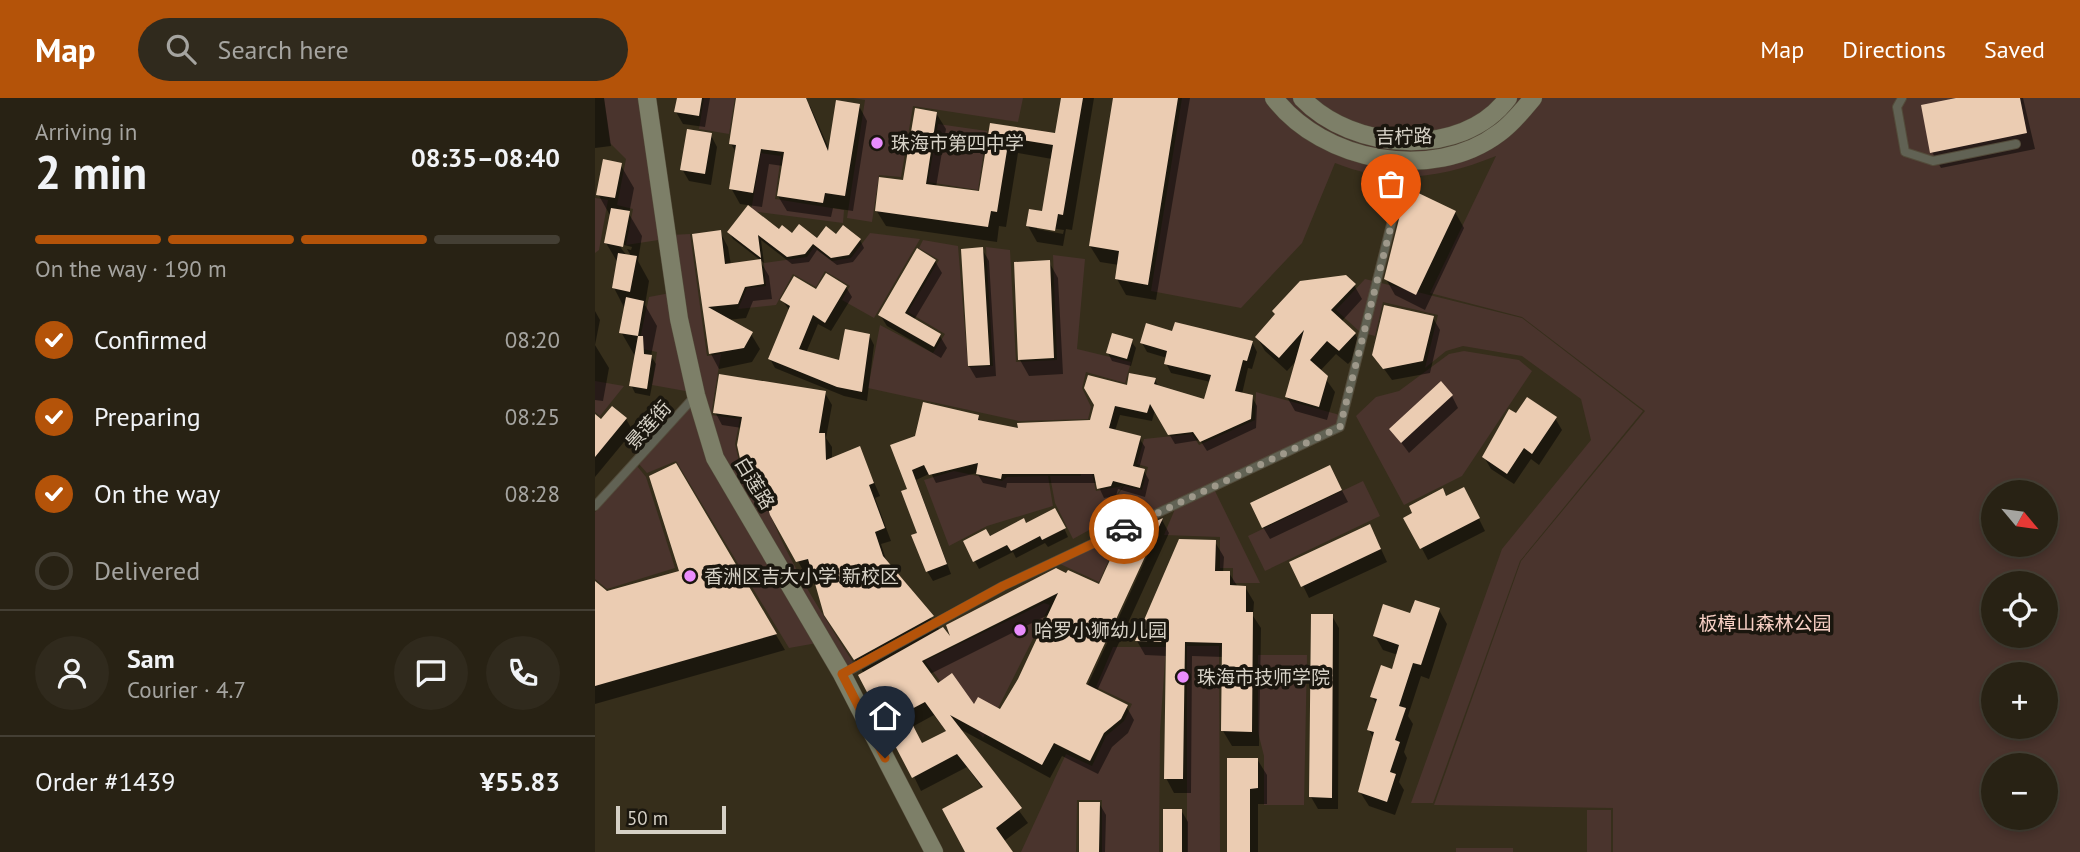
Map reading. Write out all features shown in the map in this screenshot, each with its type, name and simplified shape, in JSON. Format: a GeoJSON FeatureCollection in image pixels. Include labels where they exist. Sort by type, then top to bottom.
{"type":"FeatureCollection","features":[{"type":"Feature","properties":{"kind":"main road","name":"白莲路"},"geometry":{"type":"LineString","coordinates":[[647,98],[679,319],[696,395],[715,458],[842,674],[934,852]]}},
{"type":"Feature","properties":{"kind":"main road","name":"吉柠路"},"geometry":{"type":"LineString","coordinates":[[1273,98],[1303,125],[1336,145],[1370,159],[1407,160],[1471,148],[1499,134],[1533,98]]}},
{"type":"Feature","properties":{"kind":"main road","name":"吉柠路"},"geometry":{"type":"LineString","coordinates":[[1302,98],[1310,107],[1351,130],[1378,140],[1401,141],[1427,139],[1469,129],[1502,107],[1508,98]]}},
{"type":"Feature","properties":{"kind":"lane"},"geometry":{"type":"LineString","coordinates":[[1902,98],[1897,107],[1905,152],[1933,161],[2017,144]]}},
{"type":"Feature","properties":{"kind":"lane"},"geometry":{"type":"LineString","coordinates":[[842,674],[1003,586],[1340,427],[1407,160]]}},
{"type":"Feature","properties":{"kind":"lane","name":"景莲街"},"geometry":{"type":"LineString","coordinates":[[595,506],[696,395]]}},
{"type":"Feature","properties":{"kind":"green space"},"geometry":{"type":"Polygon","coordinates":[[[604,98],[643,98],[665,239],[626,245],[633,209],[617,205],[626,159],[610,143],[604,98]]]}},
{"type":"Feature","properties":{"kind":"green space"},"geometry":{"type":"Polygon","coordinates":[[[704,98],[735,98],[729,134],[699,129],[704,98]]]}},
{"type":"Feature","properties":{"kind":"green space"},"geometry":{"type":"Polygon","coordinates":[[[853,98],[1023,98],[1018,122],[913,106],[901,177],[879,175],[872,222],[847,218],[865,100],[853,98]]]}},
{"type":"Feature","properties":{"kind":"green space","name":"板樟山森林公园"},"geometry":{"type":"Polygon","coordinates":[[[1182,98],[2080,98],[2080,852],[1613,852],[1613,808],[1434,805],[1521,561],[1645,411],[1522,317],[1430,293],[1496,156],[1456,170],[1396,177],[1376,175],[1335,163],[1302,243],[1241,308],[1151,291],[1182,98]]]}},
{"type":"Feature","properties":{"kind":"green space"},"geometry":{"type":"Polygon","coordinates":[[[938,124],[987,131],[978,190],[928,182],[938,124]]]}},
{"type":"Feature","properties":{"kind":"green space"},"geometry":{"type":"Polygon","coordinates":[[[761,153],[781,156],[775,199],[844,210],[843,223],[751,211],[761,153]]]}},
{"type":"Feature","properties":{"kind":"green space"},"geometry":{"type":"Polygon","coordinates":[[[595,198],[608,200],[599,250],[595,253],[595,198]]]}},
{"type":"Feature","properties":{"kind":"green space"},"geometry":{"type":"Polygon","coordinates":[[[870,233],[920,239],[874,318],[842,300],[850,286],[825,271],[816,287],[793,274],[776,305],[738,309],[747,288],[766,286],[764,263],[807,257],[814,247],[832,261],[851,258],[870,233]]]}},
{"type":"Feature","properties":{"kind":"green space"},"geometry":{"type":"Polygon","coordinates":[[[690,234],[707,356],[721,354],[711,415],[740,419],[735,444],[743,478],[757,477],[775,527],[787,551],[855,665],[842,671],[717,456],[670,235],[690,234]]]}},
{"type":"Feature","properties":{"kind":"green space"},"geometry":{"type":"Polygon","coordinates":[[[923,240],[958,246],[968,367],[993,366],[986,247],[1010,250],[1016,362],[1057,360],[1053,255],[1085,259],[1077,349],[1131,362],[1125,383],[1086,372],[1082,388],[1091,407],[1088,419],[1019,421],[868,388],[880,325],[933,353],[945,334],[908,312],[939,260],[919,248],[923,240]]]}},
{"type":"Feature","properties":{"kind":"green space"},"geometry":{"type":"Polygon","coordinates":[[[1365,279],[1522,318],[1643,411],[1520,561],[1433,803],[1411,803],[1502,549],[1591,440],[1581,399],[1522,356],[1463,346],[1446,351],[1425,368],[1438,315],[1383,302],[1375,336],[1360,332],[1336,310],[1365,279]]]}},
{"type":"Feature","properties":{"kind":"green space"},"geometry":{"type":"Polygon","coordinates":[[[670,293],[691,392],[652,385],[657,352],[638,348],[649,297],[670,293]]]}},
{"type":"Feature","properties":{"kind":"green space"},"geometry":{"type":"Polygon","coordinates":[[[1464,351],[1519,360],[1532,371],[1462,476],[1404,505],[1356,416],[1376,397],[1399,391],[1449,354],[1464,351]]]}},
{"type":"Feature","properties":{"kind":"green space"},"geometry":{"type":"Polygon","coordinates":[[[595,381],[624,386],[600,416],[595,412],[595,381]]]}},
{"type":"Feature","properties":{"kind":"green space"},"geometry":{"type":"Polygon","coordinates":[[[1256,392],[1340,415],[1337,426],[1098,539],[1094,530],[1124,486],[1142,490],[1148,467],[1137,464],[1144,439],[1192,434],[1199,445],[1255,420],[1256,392]]]}},
{"type":"Feature","properties":{"kind":"green space"},"geometry":{"type":"Polygon","coordinates":[[[693,402],[817,643],[789,648],[676,461],[647,473],[639,464],[693,402]]]}},
{"type":"Feature","properties":{"kind":"green space"},"geometry":{"type":"Polygon","coordinates":[[[1080,451],[1087,451],[1096,491],[1123,486],[1091,529],[1073,539],[1055,503],[1050,476],[1081,476],[1080,451]]]}},
{"type":"Feature","properties":{"kind":"green space"},"geometry":{"type":"Polygon","coordinates":[[[637,466],[646,477],[675,568],[607,589],[595,579],[595,512],[637,466]]]}},
{"type":"Feature","properties":{"kind":"green space"},"geometry":{"type":"Polygon","coordinates":[[[954,471],[1002,481],[1007,477],[1048,476],[1053,506],[987,526],[949,546],[924,480],[954,471]]]}},
{"type":"Feature","properties":{"kind":"green space"},"geometry":{"type":"Polygon","coordinates":[[[1363,481],[1380,516],[1265,571],[1248,536],[1363,481]]]}},
{"type":"Feature","properties":{"kind":"green space"},"geometry":{"type":"Polygon","coordinates":[[[1215,491],[1260,583],[1233,583],[1233,568],[1220,568],[1220,537],[1164,535],[1175,509],[1215,491]]]}},
{"type":"Feature","properties":{"kind":"green space"},"geometry":{"type":"Polygon","coordinates":[[[1121,533],[1099,582],[1058,563],[1121,533]]]}},
{"type":"Feature","properties":{"kind":"green space"},"geometry":{"type":"Polygon","coordinates":[[[1044,603],[1050,605],[983,738],[925,661],[1044,603]]]}},
{"type":"Feature","properties":{"kind":"green space"},"geometry":{"type":"Polygon","coordinates":[[[1187,646],[1219,646],[1220,852],[1187,852],[1187,646]]]}},
{"type":"Feature","properties":{"kind":"green space"},"geometry":{"type":"Polygon","coordinates":[[[1113,647],[1166,647],[1160,731],[1159,852],[1102,852],[1102,800],[1077,800],[1076,852],[1021,852],[1066,754],[1092,766],[1106,736],[1124,721],[1132,704],[1096,687],[1113,647]]]}},
{"type":"Feature","properties":{"kind":"green space"},"geometry":{"type":"Polygon","coordinates":[[[1258,655],[1307,655],[1304,805],[1264,805],[1264,756],[1258,732],[1258,655]]]}},
{"type":"Feature","properties":{"kind":"green space"},"geometry":{"type":"Polygon","coordinates":[[[1587,810],[1611,810],[1611,852],[1587,852],[1587,810]]]}},
{"type":"Feature","properties":{"kind":"green space"},"geometry":{"type":"Polygon","coordinates":[[[1456,848],[1513,848],[1513,852],[1456,852],[1456,848]]]}},
{"type":"Feature","properties":{"kind":"building"},"geometry":{"type":"Polygon","coordinates":[[[677,98],[702,98],[699,116],[674,112],[677,98]]]}},
{"type":"Feature","properties":{"kind":"building"},"geometry":{"type":"Polygon","coordinates":[[[736,98],[806,98],[828,151],[836,100],[860,104],[845,196],[825,193],[823,203],[777,196],[784,152],[761,149],[753,193],[729,189],[736,145],[729,144],[736,98]]]}},
{"type":"Feature","properties":{"kind":"building"},"geometry":{"type":"Polygon","coordinates":[[[1061,98],[1083,98],[1063,215],[1058,214],[1055,231],[1026,226],[1029,209],[1042,211],[1053,145],[1009,138],[997,212],[991,211],[988,227],[875,211],[879,177],[903,180],[915,108],[937,112],[926,184],[979,191],[990,123],[1055,133],[1061,98]]]}},
{"type":"Feature","properties":{"kind":"building"},"geometry":{"type":"Polygon","coordinates":[[[1113,98],[1178,98],[1148,285],[1115,279],[1119,251],[1089,246],[1113,98]]]}},
{"type":"Feature","properties":{"kind":"building"},"geometry":{"type":"Polygon","coordinates":[[[1956,98],[2020,98],[2027,133],[1930,153],[1921,105],[1956,98]]]}},
{"type":"Feature","properties":{"kind":"building"},"geometry":{"type":"Polygon","coordinates":[[[687,129],[712,133],[705,174],[680,170],[687,129]]]}},
{"type":"Feature","properties":{"kind":"building"},"geometry":{"type":"Polygon","coordinates":[[[603,159],[622,163],[615,198],[596,195],[603,159]]]}},
{"type":"Feature","properties":{"kind":"building"},"geometry":{"type":"Polygon","coordinates":[[[1410,189],[1456,211],[1416,295],[1384,279],[1403,203],[1410,189]]]}},
{"type":"Feature","properties":{"kind":"building"},"geometry":{"type":"Polygon","coordinates":[[[748,205],[779,229],[782,225],[792,233],[799,224],[817,238],[826,226],[836,234],[843,225],[861,239],[849,255],[831,258],[813,244],[805,254],[787,257],[758,235],[761,258],[727,232],[748,205]]]}},
{"type":"Feature","properties":{"kind":"building"},"geometry":{"type":"Polygon","coordinates":[[[611,208],[630,211],[623,247],[604,243],[611,208]]]}},
{"type":"Feature","properties":{"kind":"building"},"geometry":{"type":"Polygon","coordinates":[[[721,230],[725,264],[761,259],[764,284],[745,287],[738,304],[708,307],[753,332],[744,348],[709,354],[692,234],[721,230]]]}},
{"type":"Feature","properties":{"kind":"building"},"geometry":{"type":"Polygon","coordinates":[[[983,247],[990,365],[968,366],[961,249],[983,247]]]}},
{"type":"Feature","properties":{"kind":"building"},"geometry":{"type":"Polygon","coordinates":[[[917,248],[936,260],[905,313],[941,334],[934,347],[878,315],[917,248]]]}},
{"type":"Feature","properties":{"kind":"building"},"geometry":{"type":"Polygon","coordinates":[[[618,253],[637,256],[630,292],[612,288],[618,253]]]}},
{"type":"Feature","properties":{"kind":"building"},"geometry":{"type":"Polygon","coordinates":[[[1050,260],[1054,358],[1018,360],[1014,262],[1050,260]]]}},
{"type":"Feature","properties":{"kind":"building"},"geometry":{"type":"Polygon","coordinates":[[[826,273],[847,286],[825,323],[813,315],[799,349],[839,360],[845,329],[870,334],[862,392],[837,387],[768,359],[790,306],[780,300],[794,276],[816,289],[826,273]]]}},
{"type":"Feature","properties":{"kind":"building"},"geometry":{"type":"Polygon","coordinates":[[[1346,275],[1356,284],[1331,310],[1356,333],[1339,351],[1327,341],[1310,360],[1328,376],[1319,407],[1285,397],[1304,330],[1279,358],[1255,337],[1275,314],[1272,311],[1300,281],[1346,275]]]}},
{"type":"Feature","properties":{"kind":"building"},"geometry":{"type":"Polygon","coordinates":[[[626,297],[644,301],[638,336],[619,333],[626,297]]]}},
{"type":"Feature","properties":{"kind":"building"},"geometry":{"type":"Polygon","coordinates":[[[1384,305],[1434,316],[1423,361],[1383,369],[1372,355],[1384,305]]]}},
{"type":"Feature","properties":{"kind":"building"},"geometry":{"type":"Polygon","coordinates":[[[1175,322],[1253,341],[1247,361],[1243,360],[1235,391],[1253,395],[1251,419],[1200,442],[1193,432],[1168,435],[1150,404],[1147,413],[1115,406],[1109,428],[1141,436],[1133,466],[1145,469],[1140,488],[1113,481],[1111,486],[1097,489],[1094,474],[1002,474],[1001,479],[976,474],[978,463],[929,475],[924,465],[912,470],[947,564],[926,572],[911,535],[917,533],[901,491],[907,489],[890,445],[915,436],[923,402],[979,415],[978,420],[1018,428],[1017,423],[1090,420],[1094,405],[1084,388],[1088,375],[1127,385],[1129,373],[1156,378],[1154,384],[1204,399],[1211,375],[1164,364],[1167,351],[1140,343],[1146,323],[1172,331],[1175,322]]]}},
{"type":"Feature","properties":{"kind":"building"},"geometry":{"type":"Polygon","coordinates":[[[1112,333],[1133,339],[1127,359],[1106,353],[1112,333]]]}},
{"type":"Feature","properties":{"kind":"building"},"geometry":{"type":"Polygon","coordinates":[[[638,336],[643,336],[644,354],[652,355],[647,389],[629,386],[638,336]]]}},
{"type":"Feature","properties":{"kind":"building"},"geometry":{"type":"Polygon","coordinates":[[[719,374],[826,391],[819,433],[825,433],[826,460],[860,446],[874,483],[869,485],[885,528],[875,532],[883,556],[934,616],[854,660],[824,615],[808,559],[796,562],[770,515],[758,475],[744,477],[737,445],[742,417],[713,413],[719,374]]]}},
{"type":"Feature","properties":{"kind":"building"},"geometry":{"type":"Polygon","coordinates":[[[1441,381],[1453,395],[1401,443],[1389,429],[1441,381]]]}},
{"type":"Feature","properties":{"kind":"building"},"geometry":{"type":"Polygon","coordinates":[[[1527,397],[1557,417],[1532,454],[1524,448],[1507,474],[1482,457],[1509,409],[1516,413],[1527,397]]]}},
{"type":"Feature","properties":{"kind":"building"},"geometry":{"type":"Polygon","coordinates":[[[612,406],[627,418],[595,457],[595,414],[601,419],[612,406]]]}},
{"type":"Feature","properties":{"kind":"building"},"geometry":{"type":"Polygon","coordinates":[[[676,463],[777,634],[595,686],[595,581],[607,591],[679,571],[649,476],[676,463]]]}},
{"type":"Feature","properties":{"kind":"building"},"geometry":{"type":"Polygon","coordinates":[[[1330,465],[1342,490],[1262,528],[1250,503],[1330,465]]]}},
{"type":"Feature","properties":{"kind":"building"},"geometry":{"type":"Polygon","coordinates":[[[1464,487],[1480,518],[1420,549],[1403,518],[1412,513],[1409,506],[1443,488],[1446,496],[1464,487]]]}},
{"type":"Feature","properties":{"kind":"building"},"geometry":{"type":"Polygon","coordinates":[[[1055,508],[1066,528],[1042,540],[1040,536],[1011,551],[1007,545],[973,562],[963,541],[986,529],[990,536],[1024,518],[1026,523],[1055,508]]]}},
{"type":"Feature","properties":{"kind":"building"},"geometry":{"type":"Polygon","coordinates":[[[1163,518],[1086,684],[1128,705],[1121,719],[1104,733],[1090,761],[1054,743],[1042,765],[950,715],[1022,808],[996,828],[1013,852],[965,852],[942,809],[983,787],[957,754],[912,778],[858,675],[943,627],[950,636],[946,625],[1056,568],[1066,573],[1068,570],[1099,584],[1120,538],[1163,518]],[[1058,593],[922,661],[938,683],[952,673],[974,704],[978,697],[1000,709],[1018,679],[1058,593]],[[925,702],[906,712],[922,743],[946,731],[925,702]]]}},
{"type":"Feature","properties":{"kind":"building"},"geometry":{"type":"Polygon","coordinates":[[[1370,524],[1381,549],[1301,587],[1289,562],[1370,524]]]}},
{"type":"Feature","properties":{"kind":"building"},"geometry":{"type":"Polygon","coordinates":[[[1179,539],[1216,540],[1215,571],[1230,571],[1230,585],[1246,586],[1246,612],[1253,612],[1252,732],[1221,731],[1222,643],[1185,642],[1183,779],[1164,779],[1166,642],[1135,641],[1179,539]]]}},
{"type":"Feature","properties":{"kind":"building"},"geometry":{"type":"Polygon","coordinates":[[[1415,600],[1440,608],[1421,665],[1413,663],[1399,706],[1406,708],[1395,740],[1400,742],[1390,772],[1396,774],[1387,802],[1358,792],[1374,732],[1367,730],[1377,699],[1370,697],[1381,665],[1392,669],[1399,645],[1373,636],[1383,604],[1410,613],[1415,600]]]}},
{"type":"Feature","properties":{"kind":"building"},"geometry":{"type":"Polygon","coordinates":[[[1311,614],[1333,614],[1332,798],[1309,797],[1311,614]]]}},
{"type":"Feature","properties":{"kind":"building"},"geometry":{"type":"Polygon","coordinates":[[[1227,758],[1258,758],[1258,788],[1250,789],[1250,852],[1227,852],[1227,758]]]}},
{"type":"Feature","properties":{"kind":"building"},"geometry":{"type":"Polygon","coordinates":[[[1079,802],[1100,802],[1099,852],[1079,852],[1079,802]]]}},
{"type":"Feature","properties":{"kind":"building"},"geometry":{"type":"Polygon","coordinates":[[[1163,809],[1182,809],[1182,852],[1163,852],[1163,809]]]}},
{"type":"Feature","properties":{"kind":"way so far"},"geometry":{"type":"LineString","coordinates":[[1124,529],[1340,427],[1391,226]]}},
{"type":"Feature","properties":{"kind":"place","name":"珠海市第四中学"},"geometry":{"type":"Point","coordinates":[877,143]}},
{"type":"Feature","properties":{"kind":"place","name":"香洲区吉大小学 新校区"},"geometry":{"type":"Point","coordinates":[690,576]}},
{"type":"Feature","properties":{"kind":"place","name":"哈罗小狮幼儿园"},"geometry":{"type":"Point","coordinates":[1020,630]}},
{"type":"Feature","properties":{"kind":"place","name":"珠海市技师学院"},"geometry":{"type":"Point","coordinates":[1183,677]}},
{"type":"Feature","properties":{"kind":"route"},"geometry":{"type":"LineString","coordinates":[[885,758],[842,674],[1003,586],[1124,529]]}}]}
